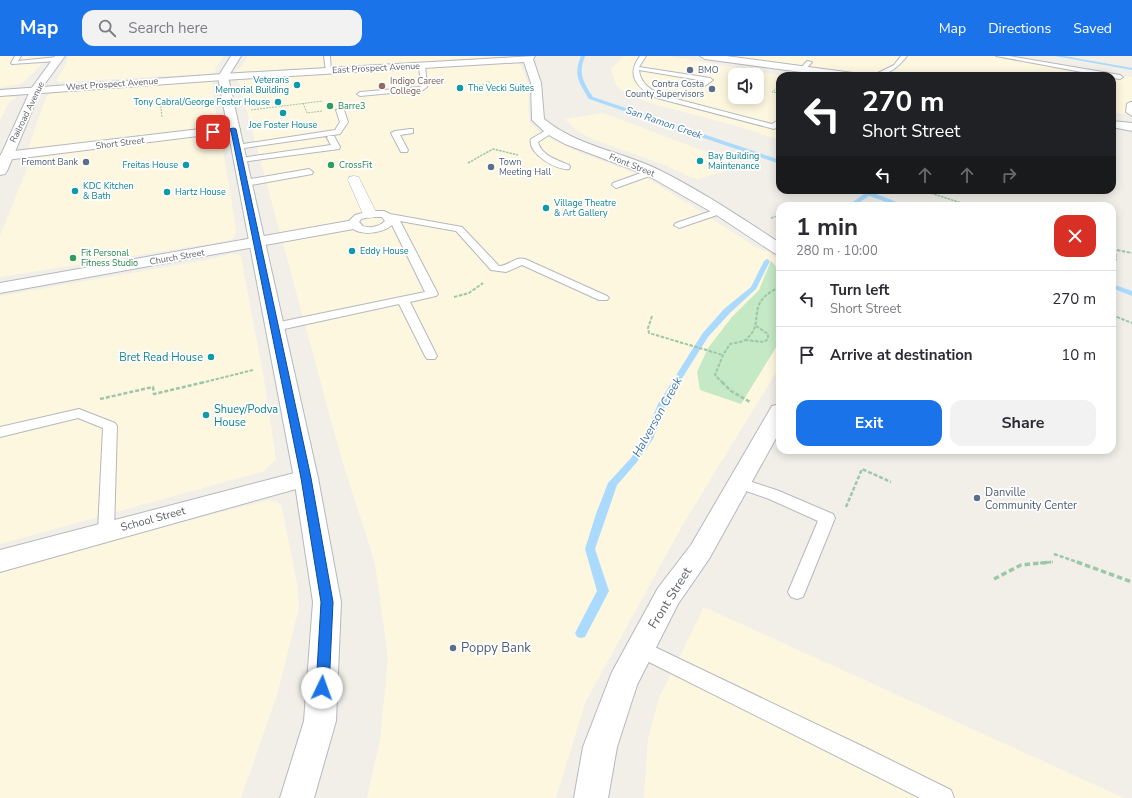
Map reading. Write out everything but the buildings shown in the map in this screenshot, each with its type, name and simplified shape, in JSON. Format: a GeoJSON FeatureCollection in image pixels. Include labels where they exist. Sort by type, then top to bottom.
{"type":"FeatureCollection","features":[{"type":"Feature","properties":{"kind":"street"},"geometry":{"type":"LineString","coordinates":[[236,56],[223,77],[306,478],[327,602],[320,721],[297,798]]}},
{"type":"Feature","properties":{"kind":"street"},"geometry":{"type":"LineString","coordinates":[[705,56],[731,60],[753,68],[804,69],[825,72]]}},
{"type":"Feature","properties":{"kind":"street","name":"East Prospect Avenue"},"geometry":{"type":"LineString","coordinates":[[223,77],[529,57]]}},
{"type":"Feature","properties":{"kind":"street","name":"Front Street"},"geometry":{"type":"LineString","coordinates":[[529,57],[536,83],[538,120],[551,131],[569,141],[652,172],[720,211],[776,247]]}},
{"type":"Feature","properties":{"kind":"street","name":"Railroad Avenue"},"geometry":{"type":"LineString","coordinates":[[0,172],[3,157],[36,89],[58,58]]}},
{"type":"Feature","properties":{"kind":"street","name":"West Prospect Avenue"},"geometry":{"type":"LineString","coordinates":[[0,93],[36,89],[223,77]]}},
{"type":"Feature","properties":{"kind":"street"},"geometry":{"type":"LineString","coordinates":[[1116,114],[1132,116]]}},
{"type":"Feature","properties":{"kind":"street"},"geometry":{"type":"LineString","coordinates":[[1116,125],[1132,127]]}},
{"type":"Feature","properties":{"kind":"street","name":"Short Street"},"geometry":{"type":"LineString","coordinates":[[3,157],[234,129]]}},
{"type":"Feature","properties":{"kind":"street"},"geometry":{"type":"LineString","coordinates":[[354,180],[370,214]]}},
{"type":"Feature","properties":{"kind":"street","name":"Church Street"},"geometry":{"type":"LineString","coordinates":[[0,288],[354,225]]}},
{"type":"Feature","properties":{"kind":"street","name":"Front Street"},"geometry":{"type":"LineString","coordinates":[[591,798],[600,747],[623,682],[668,596],[700,552],[776,418]]}},
{"type":"Feature","properties":{"kind":"street","name":"School Street"},"geometry":{"type":"LineString","coordinates":[[0,561],[106,531],[306,478]]}},
{"type":"Feature","properties":{"kind":"lane"},"geometry":{"type":"LineString","coordinates":[[18,56],[14,63],[58,58]]}},
{"type":"Feature","properties":{"kind":"lane"},"geometry":{"type":"LineString","coordinates":[[327,56],[329,71]]}},
{"type":"Feature","properties":{"kind":"lane"},"geometry":{"type":"LineString","coordinates":[[643,56],[636,65],[636,72],[640,82],[651,94],[774,127],[776,125]]}},
{"type":"Feature","properties":{"kind":"lane"},"geometry":{"type":"LineString","coordinates":[[883,72],[896,66],[904,56]]}},
{"type":"Feature","properties":{"kind":"lane"},"geometry":{"type":"LineString","coordinates":[[999,56],[1091,72]]}},
{"type":"Feature","properties":{"kind":"lane"},"geometry":{"type":"LineString","coordinates":[[360,94],[421,89],[424,87],[422,65]]}},
{"type":"Feature","properties":{"kind":"lane"},"geometry":{"type":"LineString","coordinates":[[636,68],[710,80],[702,86],[686,83]]}},
{"type":"Feature","properties":{"kind":"lane"},"geometry":{"type":"LineString","coordinates":[[1116,76],[1120,77]]}},
{"type":"Feature","properties":{"kind":"lane"},"geometry":{"type":"LineString","coordinates":[[1130,104],[1130,112],[1132,116]]}},
{"type":"Feature","properties":{"kind":"lane"},"geometry":{"type":"LineString","coordinates":[[237,147],[337,132],[344,122],[340,110]]}},
{"type":"Feature","properties":{"kind":"lane"},"geometry":{"type":"LineString","coordinates":[[404,150],[395,132],[410,131]]}},
{"type":"Feature","properties":{"kind":"lane"},"geometry":{"type":"LineString","coordinates":[[551,131],[534,141],[534,146],[539,152],[566,167]]}},
{"type":"Feature","properties":{"kind":"lane"},"geometry":{"type":"LineString","coordinates":[[241,160],[336,147],[331,138]]}},
{"type":"Feature","properties":{"kind":"lane"},"geometry":{"type":"LineString","coordinates":[[245,183],[309,172]]}},
{"type":"Feature","properties":{"kind":"lane"},"geometry":{"type":"LineString","coordinates":[[616,185],[652,172]]}},
{"type":"Feature","properties":{"kind":"lane"},"geometry":{"type":"LineString","coordinates":[[679,226],[720,211]]}},
{"type":"Feature","properties":{"kind":"lane"},"geometry":{"type":"LineString","coordinates":[[370,214],[380,214],[459,229],[494,268],[502,270],[510,269],[521,260],[603,298]]}},
{"type":"Feature","properties":{"kind":"lane","name":"Church Street"},"geometry":{"type":"LineString","coordinates":[[370,214],[358,217],[353,222],[354,225],[367,230],[380,228],[389,224],[390,216]]}},
{"type":"Feature","properties":{"kind":"lane"},"geometry":{"type":"LineString","coordinates":[[275,327],[432,294],[390,216]]}},
{"type":"Feature","properties":{"kind":"lane"},"geometry":{"type":"LineString","coordinates":[[403,300],[431,356]]}},
{"type":"Feature","properties":{"kind":"lane"},"geometry":{"type":"LineString","coordinates":[[0,432],[79,413],[110,426],[106,531]]}},
{"type":"Feature","properties":{"kind":"lane"},"geometry":{"type":"LineString","coordinates":[[740,483],[774,495],[827,518],[797,592]]}},
{"type":"Feature","properties":{"kind":"lane"},"geometry":{"type":"LineString","coordinates":[[640,648],[857,754],[943,798]]}},
{"type":"Feature","properties":{"kind":"path"},"geometry":{"type":"LineString","coordinates":[[478,90],[476,85],[488,84],[486,82],[494,82]]}},
{"type":"Feature","properties":{"kind":"path"},"geometry":{"type":"LineString","coordinates":[[250,110],[324,101]]}},
{"type":"Feature","properties":{"kind":"path"},"geometry":{"type":"LineString","coordinates":[[468,163],[493,149],[518,155]]}},
{"type":"Feature","properties":{"kind":"path"},"geometry":{"type":"LineString","coordinates":[[934,194],[958,202]]}},
{"type":"Feature","properties":{"kind":"path"},"geometry":{"type":"LineString","coordinates":[[1116,250],[1132,253]]}},
{"type":"Feature","properties":{"kind":"path"},"geometry":{"type":"LineString","coordinates":[[745,340],[756,326],[755,310],[762,297],[776,289]]}},
{"type":"Feature","properties":{"kind":"path"},"geometry":{"type":"LineString","coordinates":[[652,316],[648,328],[649,333],[723,355]]}},
{"type":"Feature","properties":{"kind":"path"},"geometry":{"type":"LineString","coordinates":[[1116,317],[1132,323]]}},
{"type":"Feature","properties":{"kind":"path"},"geometry":{"type":"LineString","coordinates":[[750,402],[731,391],[715,375],[723,355],[730,344],[745,340],[764,342],[768,339],[768,334],[756,326]]}},
{"type":"Feature","properties":{"kind":"path"},"geometry":{"type":"LineString","coordinates":[[94,401],[154,387],[154,394],[253,370]]}},
{"type":"Feature","properties":{"kind":"path"},"geometry":{"type":"LineString","coordinates":[[845,508],[862,469],[892,482]]}},
{"type":"Feature","properties":{"kind":"path"},"geometry":{"type":"LineString","coordinates":[[1054,554],[1132,582]]}},
{"type":"Feature","properties":{"kind":"path"},"geometry":{"type":"LineString","coordinates":[[994,579],[1021,565],[1053,562]]}},
{"type":"Feature","properties":{"kind":"shaded area"},"geometry":{"type":"Polygon","coordinates":[[[0,56],[50,56],[23,83],[0,88],[0,56]]]}},
{"type":"Feature","properties":{"kind":"shaded area"},"geometry":{"type":"Polygon","coordinates":[[[69,56],[224,56],[215,69],[216,72],[208,74],[59,82],[56,80],[63,70],[69,56]]]}},
{"type":"Feature","properties":{"kind":"shaded area"},"geometry":{"type":"Polygon","coordinates":[[[248,56],[509,56],[236,72],[235,70],[240,68],[248,56]]]}},
{"type":"Feature","properties":{"kind":"shaded area"},"geometry":{"type":"Polygon","coordinates":[[[624,56],[668,56],[738,68],[728,68],[728,104],[764,104],[764,73],[776,75],[776,139],[740,127],[650,103],[625,93],[616,85],[611,69],[624,56]]]}},
{"type":"Feature","properties":{"kind":"shaded area"},"geometry":{"type":"Polygon","coordinates":[[[732,56],[1013,56],[1104,72],[841,72],[732,56]]]}},
{"type":"Feature","properties":{"kind":"shaded area"},"geometry":{"type":"Polygon","coordinates":[[[514,62],[519,63],[528,84],[529,122],[543,135],[581,153],[646,177],[759,249],[767,251],[776,258],[776,373],[682,526],[585,703],[556,798],[367,798],[380,740],[388,658],[375,563],[341,457],[239,82],[235,79],[514,62]]]}},
{"type":"Feature","properties":{"kind":"shaded area"},"geometry":{"type":"Polygon","coordinates":[[[1116,74],[1132,77],[1132,115],[1116,113],[1116,74]]]}},
{"type":"Feature","properties":{"kind":"shaded area"},"geometry":{"type":"Polygon","coordinates":[[[215,81],[212,83],[218,126],[31,150],[28,148],[46,97],[53,92],[215,81]]]}},
{"type":"Feature","properties":{"kind":"shaded area"},"geometry":{"type":"Polygon","coordinates":[[[0,95],[15,97],[9,102],[0,120],[0,95]]]}},
{"type":"Feature","properties":{"kind":"shaded area"},"geometry":{"type":"Polygon","coordinates":[[[603,113],[730,161],[735,168],[698,179],[690,177],[665,165],[595,140],[577,131],[565,119],[603,113]]]}},
{"type":"Feature","properties":{"kind":"shaded area"},"geometry":{"type":"Polygon","coordinates":[[[220,132],[236,229],[234,238],[227,241],[0,277],[0,236],[28,166],[22,163],[23,161],[38,155],[220,132]]]}},
{"type":"Feature","properties":{"kind":"shaded area"},"geometry":{"type":"Polygon","coordinates":[[[230,254],[238,254],[241,257],[264,379],[276,459],[264,471],[258,473],[0,544],[0,296],[212,259],[230,254]]]}},
{"type":"Feature","properties":{"kind":"shaded area"},"geometry":{"type":"Polygon","coordinates":[[[268,500],[281,504],[297,584],[299,608],[277,695],[241,798],[0,798],[0,570],[268,500]]]}},
{"type":"Feature","properties":{"kind":"shaded area"},"geometry":{"type":"Polygon","coordinates":[[[704,607],[1124,798],[644,798],[648,738],[659,698],[704,607]]]}},
{"type":"Feature","properties":{"kind":"green space"},"geometry":{"type":"Polygon","coordinates":[[[771,261],[776,267],[776,347],[741,404],[700,390],[697,372],[708,348],[732,317],[759,290],[771,261]]]}},
{"type":"Feature","properties":{"kind":"waterway","name":"San Ramon Creek"},"geometry":{"type":"LineString","coordinates":[[583,56],[580,63],[579,73],[582,83],[591,98],[776,161]]}},
{"type":"Feature","properties":{"kind":"waterway"},"geometry":{"type":"LineString","coordinates":[[1057,56],[1132,69]]}},
{"type":"Feature","properties":{"kind":"waterway","name":"Halverson Creek"},"geometry":{"type":"LineString","coordinates":[[856,202],[868,194]]}},
{"type":"Feature","properties":{"kind":"waterway","name":"San Ramon Creek"},"geometry":{"type":"LineString","coordinates":[[870,194],[893,202]]}},
{"type":"Feature","properties":{"kind":"waterway","name":"Halverson Creek"},"geometry":{"type":"LineString","coordinates":[[581,633],[603,591],[590,549],[613,483],[634,460],[648,439],[662,404],[705,336],[727,311],[754,288],[767,261]]}},
{"type":"Feature","properties":{"kind":"waterway","name":"San Ramon Creek"},"geometry":{"type":"LineString","coordinates":[[1116,288],[1132,294]]}},
{"type":"Feature","properties":{"kind":"place","name":"BMO"},"geometry":{"type":"Point","coordinates":[690,70]}},
{"type":"Feature","properties":{"kind":"place","name":"Veterans Memorial Building"},"geometry":{"type":"Point","coordinates":[297,85]}},
{"type":"Feature","properties":{"kind":"place","name":"Indigo Career College"},"geometry":{"type":"Point","coordinates":[382,86]}},
{"type":"Feature","properties":{"kind":"place","name":"The Vecki Suites"},"geometry":{"type":"Point","coordinates":[460,88]}},
{"type":"Feature","properties":{"kind":"place","name":"Contra Costa County Supervisors"},"geometry":{"type":"Point","coordinates":[712,89]}},
{"type":"Feature","properties":{"kind":"place","name":"Tony Cabral/George Foster House"},"geometry":{"type":"Point","coordinates":[278,102]}},
{"type":"Feature","properties":{"kind":"place","name":"Barre3"},"geometry":{"type":"Point","coordinates":[330,106]}},
{"type":"Feature","properties":{"kind":"place","name":"Joe Foster House"},"geometry":{"type":"Point","coordinates":[283,113]}},
{"type":"Feature","properties":{"kind":"place","name":"Bay Building Maintenance"},"geometry":{"type":"Point","coordinates":[700,161]}},
{"type":"Feature","properties":{"kind":"place","name":"Fremont Bank"},"geometry":{"type":"Point","coordinates":[86,162]}},
{"type":"Feature","properties":{"kind":"place","name":"Freitas House"},"geometry":{"type":"Point","coordinates":[186,165]}},
{"type":"Feature","properties":{"kind":"place","name":"CrossFit"},"geometry":{"type":"Point","coordinates":[331,165]}},
{"type":"Feature","properties":{"kind":"place","name":"Town Meeting Hall"},"geometry":{"type":"Point","coordinates":[491,167]}},
{"type":"Feature","properties":{"kind":"place","name":"KDC Kitchen & Bath"},"geometry":{"type":"Point","coordinates":[75,191]}},
{"type":"Feature","properties":{"kind":"place","name":"Hartz House"},"geometry":{"type":"Point","coordinates":[167,192]}},
{"type":"Feature","properties":{"kind":"place","name":"Village Theatre & Art Gallery"},"geometry":{"type":"Point","coordinates":[546,208]}},
{"type":"Feature","properties":{"kind":"place","name":"Eddy House"},"geometry":{"type":"Point","coordinates":[352,251]}},
{"type":"Feature","properties":{"kind":"place","name":"Fit Personal Fitness Studio"},"geometry":{"type":"Point","coordinates":[73,258]}},
{"type":"Feature","properties":{"kind":"place","name":"Bret Read House"},"geometry":{"type":"Point","coordinates":[211,357]}},
{"type":"Feature","properties":{"kind":"place","name":"Shuey/Podva House"},"geometry":{"type":"Point","coordinates":[206,415]}},
{"type":"Feature","properties":{"kind":"place","name":"Danville Community Center"},"geometry":{"type":"Point","coordinates":[977,498]}},
{"type":"Feature","properties":{"kind":"place","name":"Poppy Bank"},"geometry":{"type":"Point","coordinates":[453,648]}},
{"type":"Feature","properties":{"kind":"route"},"geometry":{"type":"LineString","coordinates":[[213,132],[234,129],[306,478],[327,602],[322,688]]}}]}
